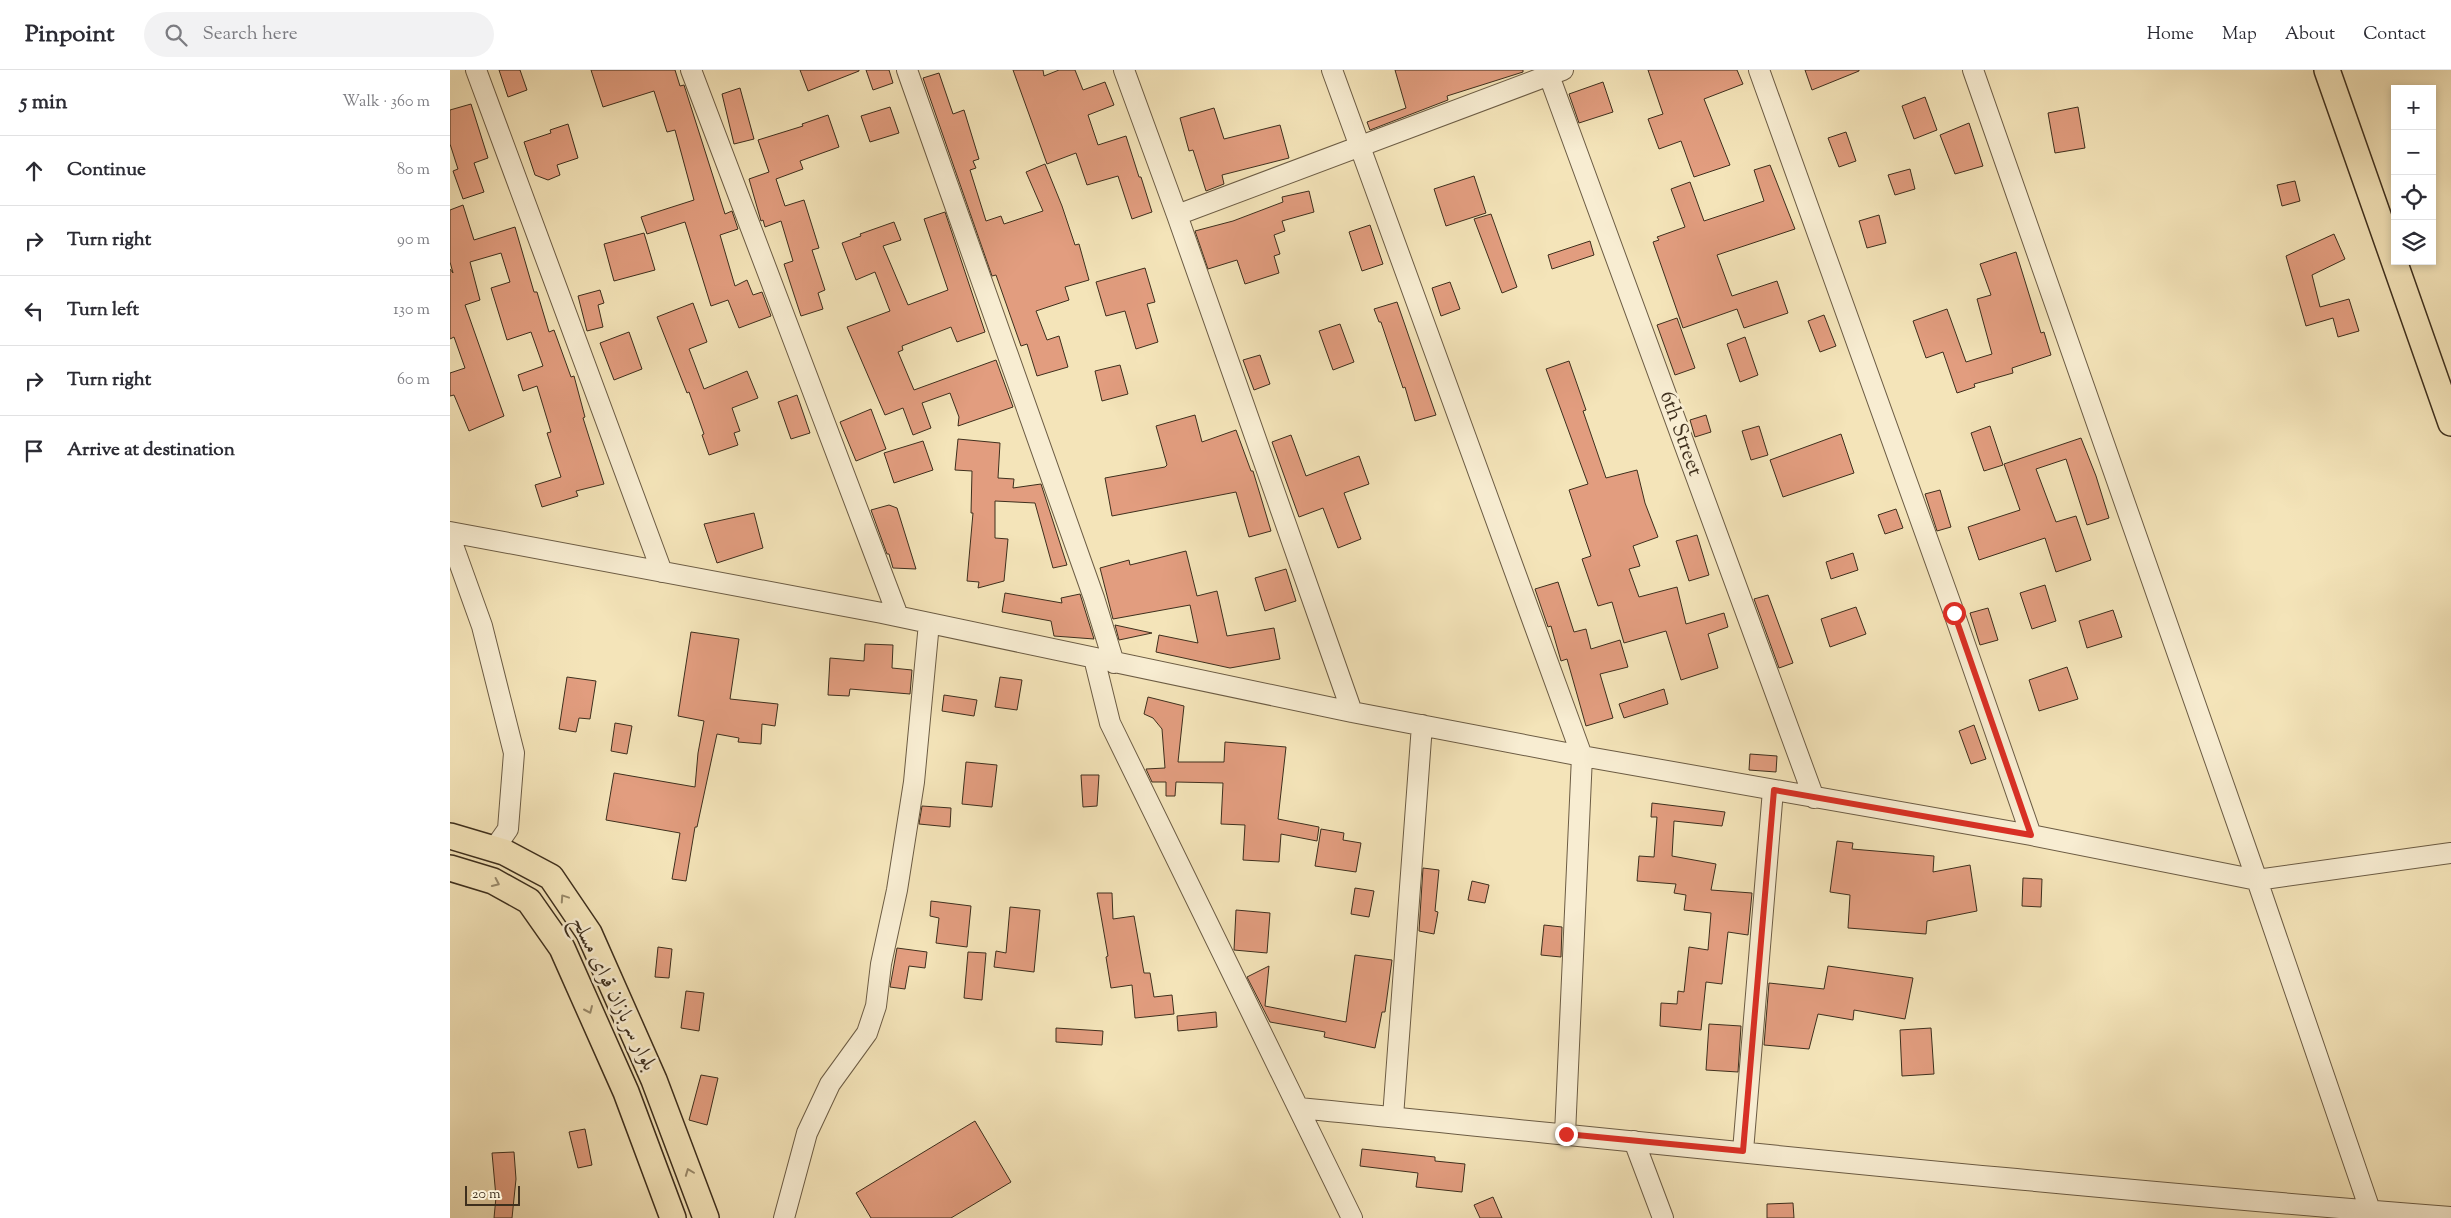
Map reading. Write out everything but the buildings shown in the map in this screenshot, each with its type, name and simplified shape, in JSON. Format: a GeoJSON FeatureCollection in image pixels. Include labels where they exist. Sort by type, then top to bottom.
{"type":"FeatureCollection","features":[{"type":"Feature","properties":{"kind":"main road"},"geometry":{"type":"LineString","coordinates":[[2327,70],[2451,423]]}},
{"type":"Feature","properties":{"kind":"main road","name":"بلوار سربازان قوای مسلح"},"geometry":{"type":"LineString","coordinates":[[450,836],[504,852],[551,877],[589,933],[654,1080],[706,1218]]}},
{"type":"Feature","properties":{"kind":"main road","name":"بلوار سربازان قوای مسلح"},"geometry":{"type":"LineString","coordinates":[[450,868],[493,881],[530,900],[562,948],[626,1092],[673,1218]]}},
{"type":"Feature","properties":{"kind":"street"},"geometry":{"type":"LineString","coordinates":[[476,70],[662,572]]}},
{"type":"Feature","properties":{"kind":"street"},"geometry":{"type":"LineString","coordinates":[[691,70],[898,616]]}},
{"type":"Feature","properties":{"kind":"street"},"geometry":{"type":"LineString","coordinates":[[907,70],[1094,598],[1114,663]]}},
{"type":"Feature","properties":{"kind":"street"},"geometry":{"type":"LineString","coordinates":[[1124,70],[1178,215],[1352,712]]}},
{"type":"Feature","properties":{"kind":"street"},"geometry":{"type":"LineString","coordinates":[[1332,70],[1582,756],[1566,1134]]}},
{"type":"Feature","properties":{"kind":"street"},"geometry":{"type":"LineString","coordinates":[[1758,70],[1954,613],[2031,835]]}},
{"type":"Feature","properties":{"kind":"street"},"geometry":{"type":"LineString","coordinates":[[1973,70],[2257,880],[2370,1210]]}},
{"type":"Feature","properties":{"kind":"street"},"geometry":{"type":"LineString","coordinates":[[1178,215],[1553,72]]}},
{"type":"Feature","properties":{"kind":"street","name":"6th Street"},"geometry":{"type":"LineString","coordinates":[[1553,72],[1814,798]]}},
{"type":"Feature","properties":{"kind":"street"},"geometry":{"type":"LineString","coordinates":[[450,532],[898,616],[1352,712],[1582,756],[2031,835],[2257,880],[2451,853]]}},
{"type":"Feature","properties":{"kind":"street"},"geometry":{"type":"LineString","coordinates":[[450,537],[482,626],[514,753],[508,829],[494,849]]}},
{"type":"Feature","properties":{"kind":"street"},"geometry":{"type":"LineString","coordinates":[[784,1218],[807,1133],[830,1084],[867,1033],[876,1006],[881,964],[897,890],[914,782],[929,623]]}},
{"type":"Feature","properties":{"kind":"street"},"geometry":{"type":"LineString","coordinates":[[1094,658],[1110,723],[1352,1218]]}},
{"type":"Feature","properties":{"kind":"street"},"geometry":{"type":"LineString","coordinates":[[1393,1117],[1422,725]]}},
{"type":"Feature","properties":{"kind":"street"},"geometry":{"type":"LineString","coordinates":[[1743,1151],[1774,790]]}},
{"type":"Feature","properties":{"kind":"street"},"geometry":{"type":"LineString","coordinates":[[1299,1108],[1743,1151],[2326,1213],[2370,1210],[2451,1216]]}},
{"type":"Feature","properties":{"kind":"street"},"geometry":{"type":"LineString","coordinates":[[1634,1141],[1663,1218]]}},
{"type":"Feature","properties":{"kind":"route"},"geometry":{"type":"LineString","coordinates":[[1566,1134],[1743,1151],[1774,790],[2031,835],[1954,613]]}}]}
